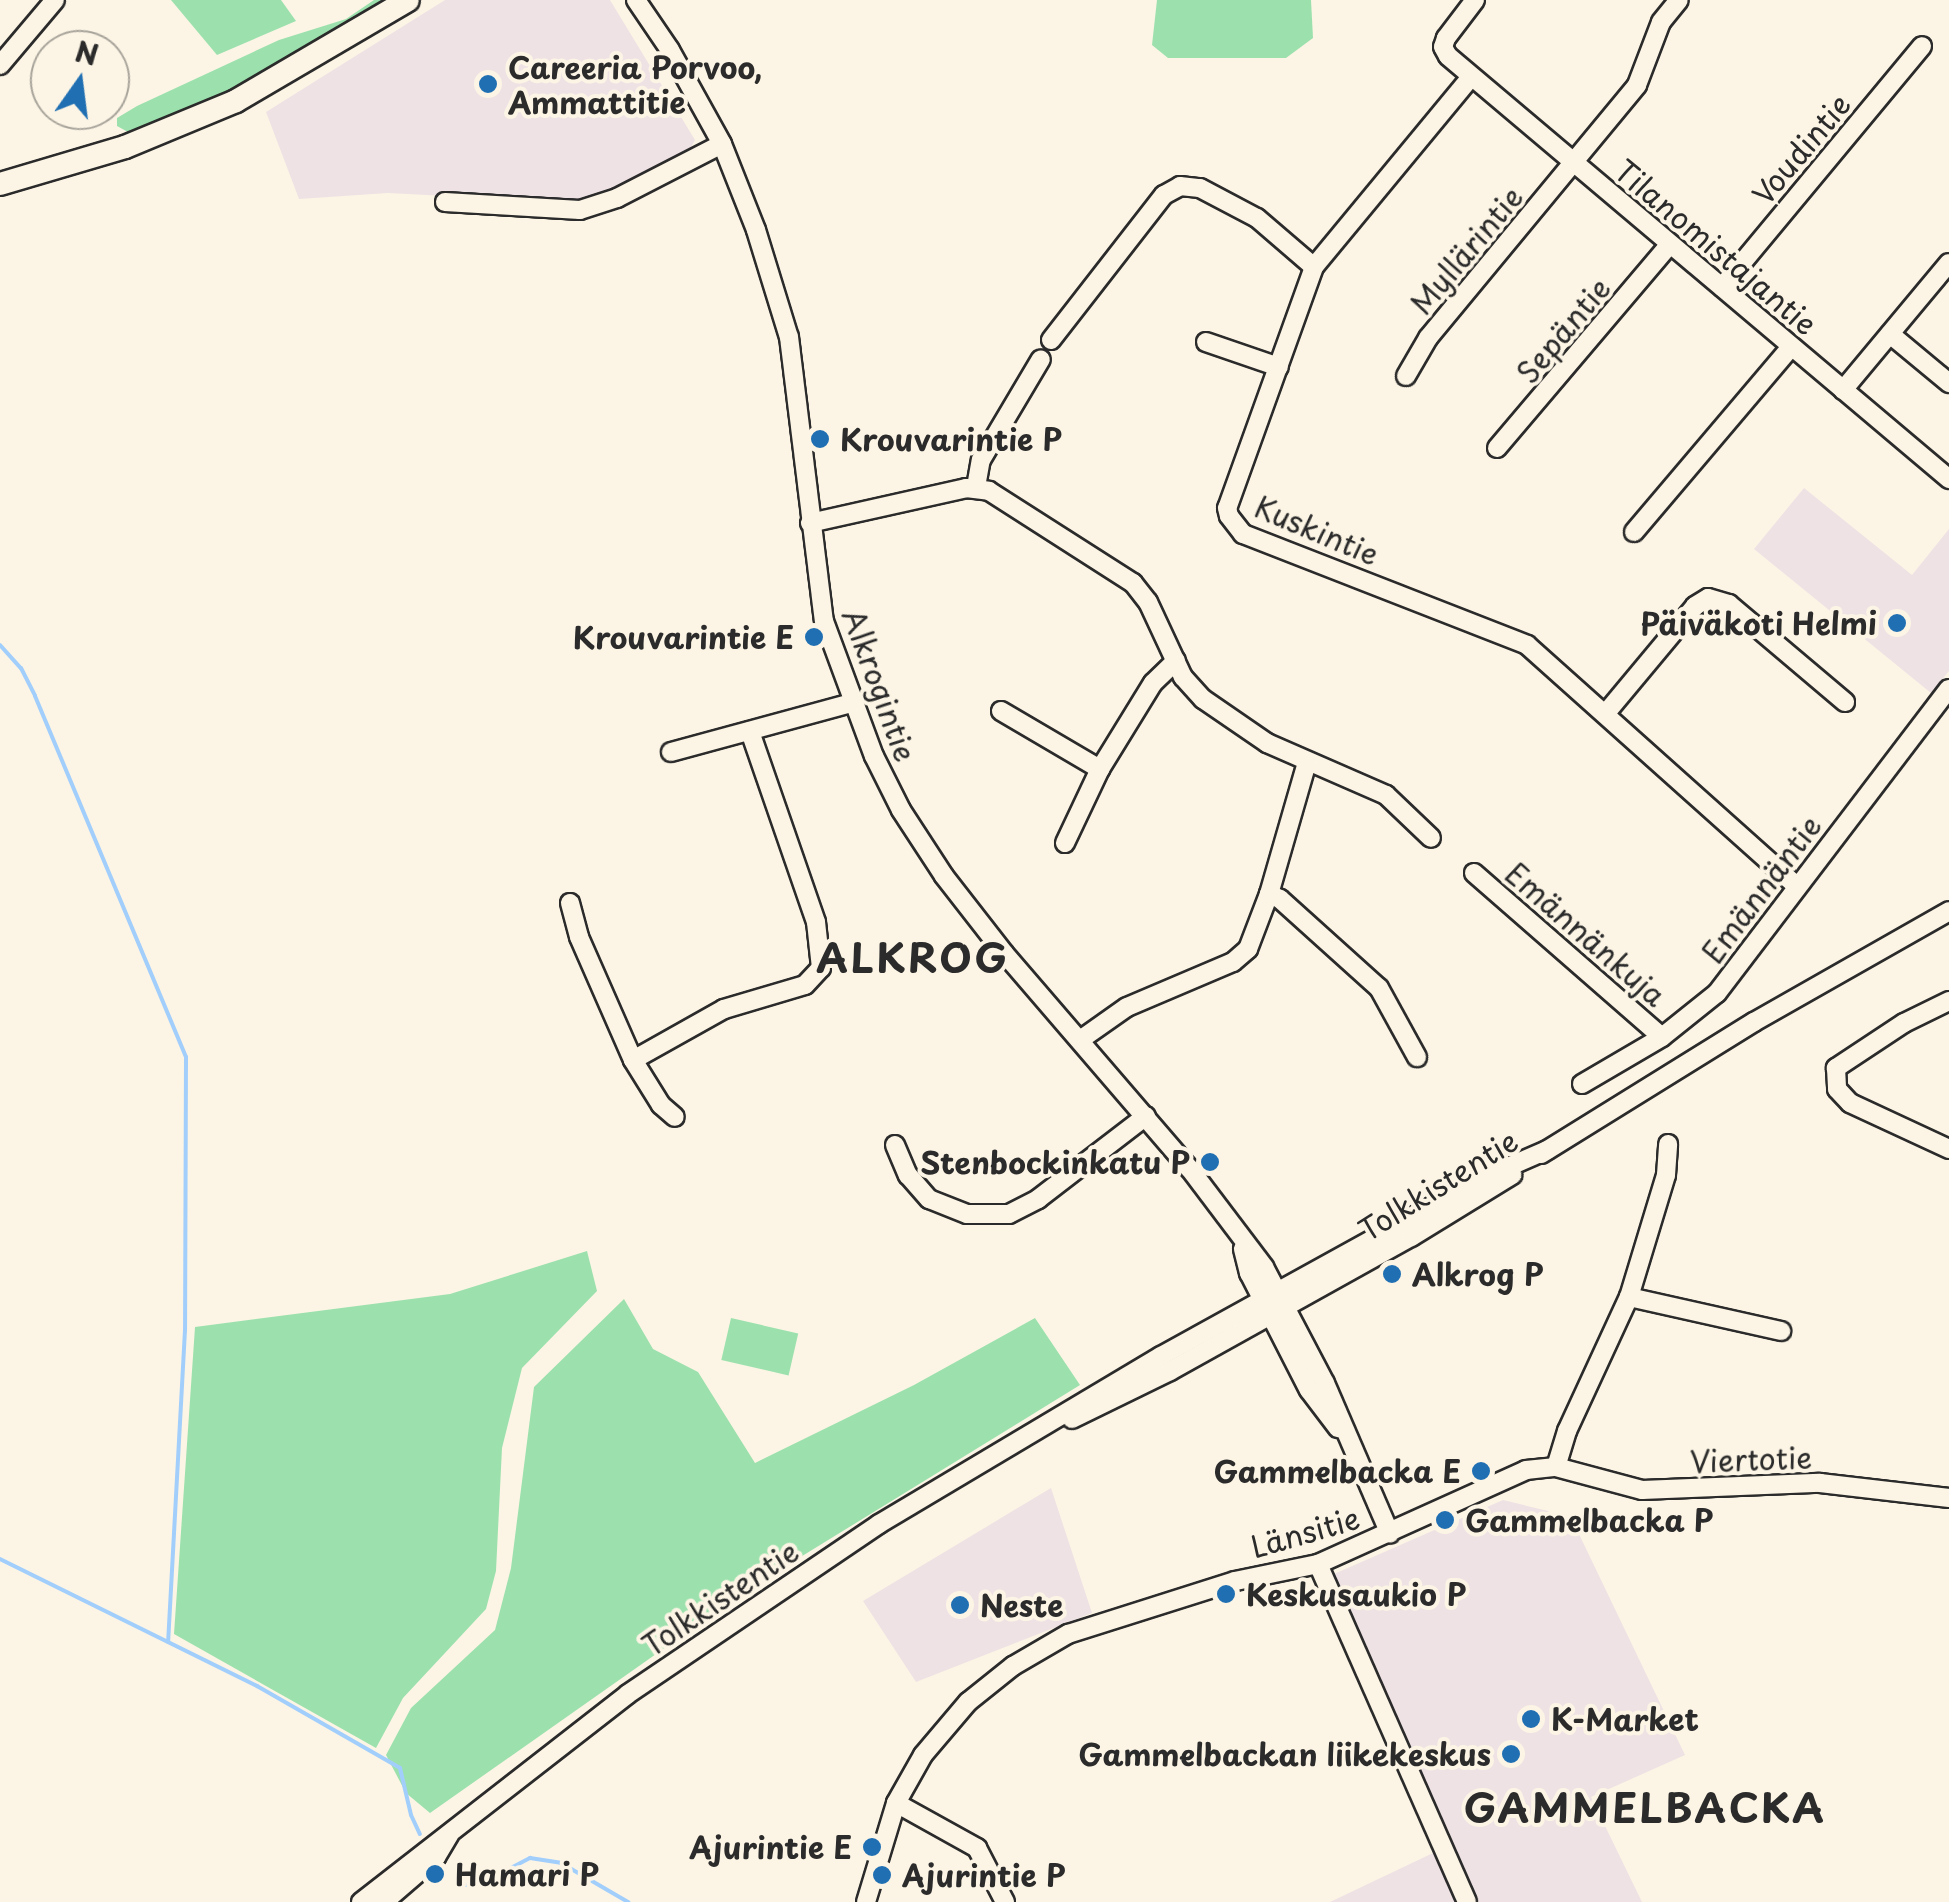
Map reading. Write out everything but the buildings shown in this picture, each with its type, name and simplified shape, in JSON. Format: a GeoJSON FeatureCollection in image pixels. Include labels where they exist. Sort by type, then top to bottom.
{"type":"FeatureCollection","features":[{"type":"Feature","properties":{"kind":"main road"},"geometry":{"type":"LineString","coordinates":[[0,184],[125,146],[236,101],[408,0]]}},
{"type":"Feature","properties":{"kind":"street"},"geometry":{"type":"LineString","coordinates":[[0,65],[55,0]]}},
{"type":"Feature","properties":{"kind":"street","name":"Alkrogintie"},"geometry":{"type":"LineString","coordinates":[[636,0],[670,50],[722,144],[756,230],[790,337],[824,621],[851,703],[900,810],[944,876],[1146,1116],[1242,1244],[1249,1272],[1274,1303],[1309,1390],[1346,1437],[1390,1534]]}},
{"type":"Feature","properties":{"kind":"street","name":"Tilanomistajantie"},"geometry":{"type":"LineString","coordinates":[[1476,0],[1446,38],[1443,47],[1448,56],[1949,479]]}},
{"type":"Feature","properties":{"kind":"street","name":"Myllärintie"},"geometry":{"type":"LineString","coordinates":[[1406,376],[1428,338],[1637,85],[1661,22],[1679,0]]}},
{"type":"Feature","properties":{"kind":"street","name":"Voudintie"},"geometry":{"type":"LineString","coordinates":[[1722,288],[1922,46]]}},
{"type":"Feature","properties":{"kind":"street","name":"Kuskintie"},"geometry":{"type":"LineString","coordinates":[[1472,76],[1314,267],[1227,508],[1234,528],[1527,645],[1797,886]]}},
{"type":"Feature","properties":{"kind":"street"},"geometry":{"type":"LineString","coordinates":[[444,202],[580,210],[617,198],[722,144]]}},
{"type":"Feature","properties":{"kind":"street"},"geometry":{"type":"LineString","coordinates":[[1051,340],[1164,195],[1180,186],[1200,188],[1257,218],[1314,267]]}},
{"type":"Feature","properties":{"kind":"street","name":"Sepäntie"},"geometry":{"type":"LineString","coordinates":[[1496,448],[1670,244]]}},
{"type":"Feature","properties":{"kind":"street"},"geometry":{"type":"LineString","coordinates":[[1844,390],[1949,263]]}},
{"type":"Feature","properties":{"kind":"street"},"geometry":{"type":"LineString","coordinates":[[1890,334],[1949,383]]}},
{"type":"Feature","properties":{"kind":"street"},"geometry":{"type":"LineString","coordinates":[[1206,342],[1279,366]]}},
{"type":"Feature","properties":{"kind":"street"},"geometry":{"type":"LineString","coordinates":[[1634,532],[1791,347]]}},
{"type":"Feature","properties":{"kind":"street"},"geometry":{"type":"LineString","coordinates":[[976,487],[981,460],[1041,359]]}},
{"type":"Feature","properties":{"kind":"street"},"geometry":{"type":"LineString","coordinates":[[810,522],[976,487],[1121,572],[1148,602],[1192,689],[1219,711],[1250,733],[1307,762],[1386,794],[1431,838]]}},
{"type":"Feature","properties":{"kind":"street"},"geometry":{"type":"LineString","coordinates":[[1606,712],[1696,606],[1708,598],[1729,604],[1845,702]]}},
{"type":"Feature","properties":{"kind":"street"},"geometry":{"type":"LineString","coordinates":[[1065,843],[1100,769],[1153,683],[1176,662]]}},
{"type":"Feature","properties":{"kind":"street","name":"Emännäntie"},"geometry":{"type":"LineString","coordinates":[[1582,1084],[1662,1037],[1717,993],[1949,688]]}},
{"type":"Feature","properties":{"kind":"street"},"geometry":{"type":"LineString","coordinates":[[671,752],[851,703]]}},
{"type":"Feature","properties":{"kind":"street"},"geometry":{"type":"LineString","coordinates":[[1001,711],[1100,769]]}},
{"type":"Feature","properties":{"kind":"street"},"geometry":{"type":"LineString","coordinates":[[633,1060],[724,1009],[805,985],[821,968],[816,922],[750,731]]}},
{"type":"Feature","properties":{"kind":"street"},"geometry":{"type":"LineString","coordinates":[[1080,1040],[1127,1007],[1242,956],[1269,894],[1307,762]]}},
{"type":"Feature","properties":{"kind":"street","name":"Emännänkuja"},"geometry":{"type":"LineString","coordinates":[[1474,872],[1662,1037]]}},
{"type":"Feature","properties":{"kind":"street"},"geometry":{"type":"LineString","coordinates":[[1269,894],[1280,899],[1378,988],[1416,1057]]}},
{"type":"Feature","properties":{"kind":"street"},"geometry":{"type":"LineString","coordinates":[[570,903],[579,937],[633,1060],[660,1104],[675,1116]]}},
{"type":"Feature","properties":{"kind":"street","name":"Tolkkistentie"},"geometry":{"type":"LineString","coordinates":[[360,1902],[436,1839],[449,1835],[628,1694],[879,1524],[1038,1432],[1093,1411],[1274,1303],[1412,1237],[1754,1022],[1949,909]]}},
{"type":"Feature","properties":{"kind":"street"},"geometry":{"type":"LineString","coordinates":[[1949,1000],[1904,1023],[1836,1068],[1837,1089],[1850,1102],[1949,1149]]}},
{"type":"Feature","properties":{"kind":"street"},"geometry":{"type":"LineString","coordinates":[[895,1145],[908,1176],[929,1200],[966,1214],[1009,1214],[1038,1200],[1146,1116]]}},
{"type":"Feature","properties":{"kind":"street"},"geometry":{"type":"LineString","coordinates":[[1556,1467],[1567,1431],[1630,1297],[1666,1175],[1668,1144]]}},
{"type":"Feature","properties":{"kind":"street"},"geometry":{"type":"LineString","coordinates":[[1630,1297],[1781,1332]]}},
{"type":"Feature","properties":{"kind":"street","name":"Viertotie"},"geometry":{"type":"LineString","coordinates":[[1556,1467],[1642,1490],[1820,1483],[1949,1498]]}},
{"type":"Feature","properties":{"kind":"street","name":"Länsitie"},"geometry":{"type":"LineString","coordinates":[[866,1902],[896,1803],[923,1755],[968,1702],[1048,1644],[1235,1580],[1318,1564],[1390,1534],[1496,1481],[1526,1470],[1556,1467]]}},
{"type":"Feature","properties":{"kind":"street"},"geometry":{"type":"LineString","coordinates":[[1318,1564],[1468,1902]]}},
{"type":"Feature","properties":{"kind":"street"},"geometry":{"type":"LineString","coordinates":[[896,1803],[977,1848],[1004,1902]]}},
{"type":"Feature","properties":{"kind":"street","name":"Tolkkistentie"},"geometry":{"type":"LineString","coordinates":[[384,1902],[436,1857],[449,1835]]}},
{"type":"Feature","properties":{"kind":"shaded area","name":"Careeria Porvoo, Ammattitie"},"geometry":{"type":"Polygon","coordinates":[[[445,0],[610,0],[695,140],[685,158],[614,194],[582,203],[388,193],[299,199],[266,112],[445,0]]]}},
{"type":"Feature","properties":{"kind":"shaded area","name":"Päiväkoti Helmi"},"geometry":{"type":"Polygon","coordinates":[[[1804,488],[1912,575],[1949,529],[1949,671],[1931,693],[1754,549],[1804,488]]]}},
{"type":"Feature","properties":{"kind":"shaded area"},"geometry":{"type":"Polygon","coordinates":[[[1051,1488],[1092,1613],[916,1682],[863,1601],[1051,1488]]]}},
{"type":"Feature","properties":{"kind":"shaded area"},"geometry":{"type":"Polygon","coordinates":[[[1503,1500],[1548,1511],[1578,1532],[1685,1755],[1591,1797],[1642,1902],[1330,1902],[1433,1853],[1318,1581],[1503,1500]]]}},
{"type":"Feature","properties":{"kind":"green space"},"geometry":{"type":"Polygon","coordinates":[[[171,0],[281,0],[296,21],[217,55],[171,0]]]}},
{"type":"Feature","properties":{"kind":"green space"},"geometry":{"type":"Polygon","coordinates":[[[374,0],[382,0],[293,59],[232,90],[128,132],[124,130],[130,130],[130,110],[137,106],[279,40],[346,19],[374,0]]]}},
{"type":"Feature","properties":{"kind":"green space"},"geometry":{"type":"Polygon","coordinates":[[[1157,0],[1311,0],[1313,38],[1286,58],[1168,58],[1152,45],[1157,0]]]}},
{"type":"Feature","properties":{"kind":"green space"},"geometry":{"type":"Polygon","coordinates":[[[587,1251],[597,1291],[522,1368],[502,1448],[496,1571],[486,1609],[403,1698],[376,1748],[174,1634],[195,1327],[450,1294],[587,1251]]]}},
{"type":"Feature","properties":{"kind":"green space"},"geometry":{"type":"Polygon","coordinates":[[[624,1299],[653,1349],[698,1372],[755,1463],[914,1385],[1035,1318],[1080,1385],[747,1590],[430,1813],[406,1793],[386,1755],[411,1708],[495,1630],[511,1568],[534,1387],[624,1299]]]}},
{"type":"Feature","properties":{"kind":"green space"},"geometry":{"type":"Polygon","coordinates":[[[731,1318],[798,1334],[789,1375],[721,1360],[731,1318]]]}},
{"type":"Feature","properties":{"kind":"waterway"},"geometry":{"type":"LineString","coordinates":[[0,645],[21,668],[35,696],[186,1057],[185,1330],[168,1642]]}},
{"type":"Feature","properties":{"kind":"waterway"},"geometry":{"type":"LineString","coordinates":[[0,1559],[257,1686],[400,1768],[411,1815],[420,1834]]}},
{"type":"Feature","properties":{"kind":"waterway"},"geometry":{"type":"LineString","coordinates":[[465,1885],[478,1885],[530,1858],[561,1863],[628,1902]]}},
{"type":"Feature","properties":{"kind":"place","name":"Careeria Porvoo, Ammattitie"},"geometry":{"type":"Point","coordinates":[488,84]}},
{"type":"Feature","properties":{"kind":"place","name":"Krouvarintie P"},"geometry":{"type":"Point","coordinates":[820,439]}},
{"type":"Feature","properties":{"kind":"place","name":"Päiväkoti Helmi"},"geometry":{"type":"Point","coordinates":[1897,623]}},
{"type":"Feature","properties":{"kind":"place","name":"Krouvarintie E"},"geometry":{"type":"Point","coordinates":[814,637]}},
{"type":"Feature","properties":{"kind":"place","name":"Stenbockinkatu P"},"geometry":{"type":"Point","coordinates":[1210,1162]}},
{"type":"Feature","properties":{"kind":"place","name":"Alkrog P"},"geometry":{"type":"Point","coordinates":[1392,1274]}},
{"type":"Feature","properties":{"kind":"place","name":"Gammelbacka E"},"geometry":{"type":"Point","coordinates":[1481,1471]}},
{"type":"Feature","properties":{"kind":"place","name":"Gammelbacka P"},"geometry":{"type":"Point","coordinates":[1445,1520]}},
{"type":"Feature","properties":{"kind":"place","name":"Keskusaukio P"},"geometry":{"type":"Point","coordinates":[1226,1594]}},
{"type":"Feature","properties":{"kind":"place","name":"Neste"},"geometry":{"type":"Point","coordinates":[960,1605]}},
{"type":"Feature","properties":{"kind":"place","name":"K-Market"},"geometry":{"type":"Point","coordinates":[1531,1719]}},
{"type":"Feature","properties":{"kind":"place","name":"Gammelbackan liikekeskus"},"geometry":{"type":"Point","coordinates":[1511,1754]}},
{"type":"Feature","properties":{"kind":"place","name":"Ajurintie E"},"geometry":{"type":"Point","coordinates":[872,1847]}},
{"type":"Feature","properties":{"kind":"place","name":"Hamari P"},"geometry":{"type":"Point","coordinates":[435,1874]}},
{"type":"Feature","properties":{"kind":"place","name":"Ajurintie P"},"geometry":{"type":"Point","coordinates":[882,1875]}},
{"type":"Feature","properties":{"kind":"district","name":"ALKROG"},"geometry":{"type":"Point","coordinates":[913,957]}},
{"type":"Feature","properties":{"kind":"district","name":"GAMMELBACKA"},"geometry":{"type":"Point","coordinates":[1645,1807]}}]}
